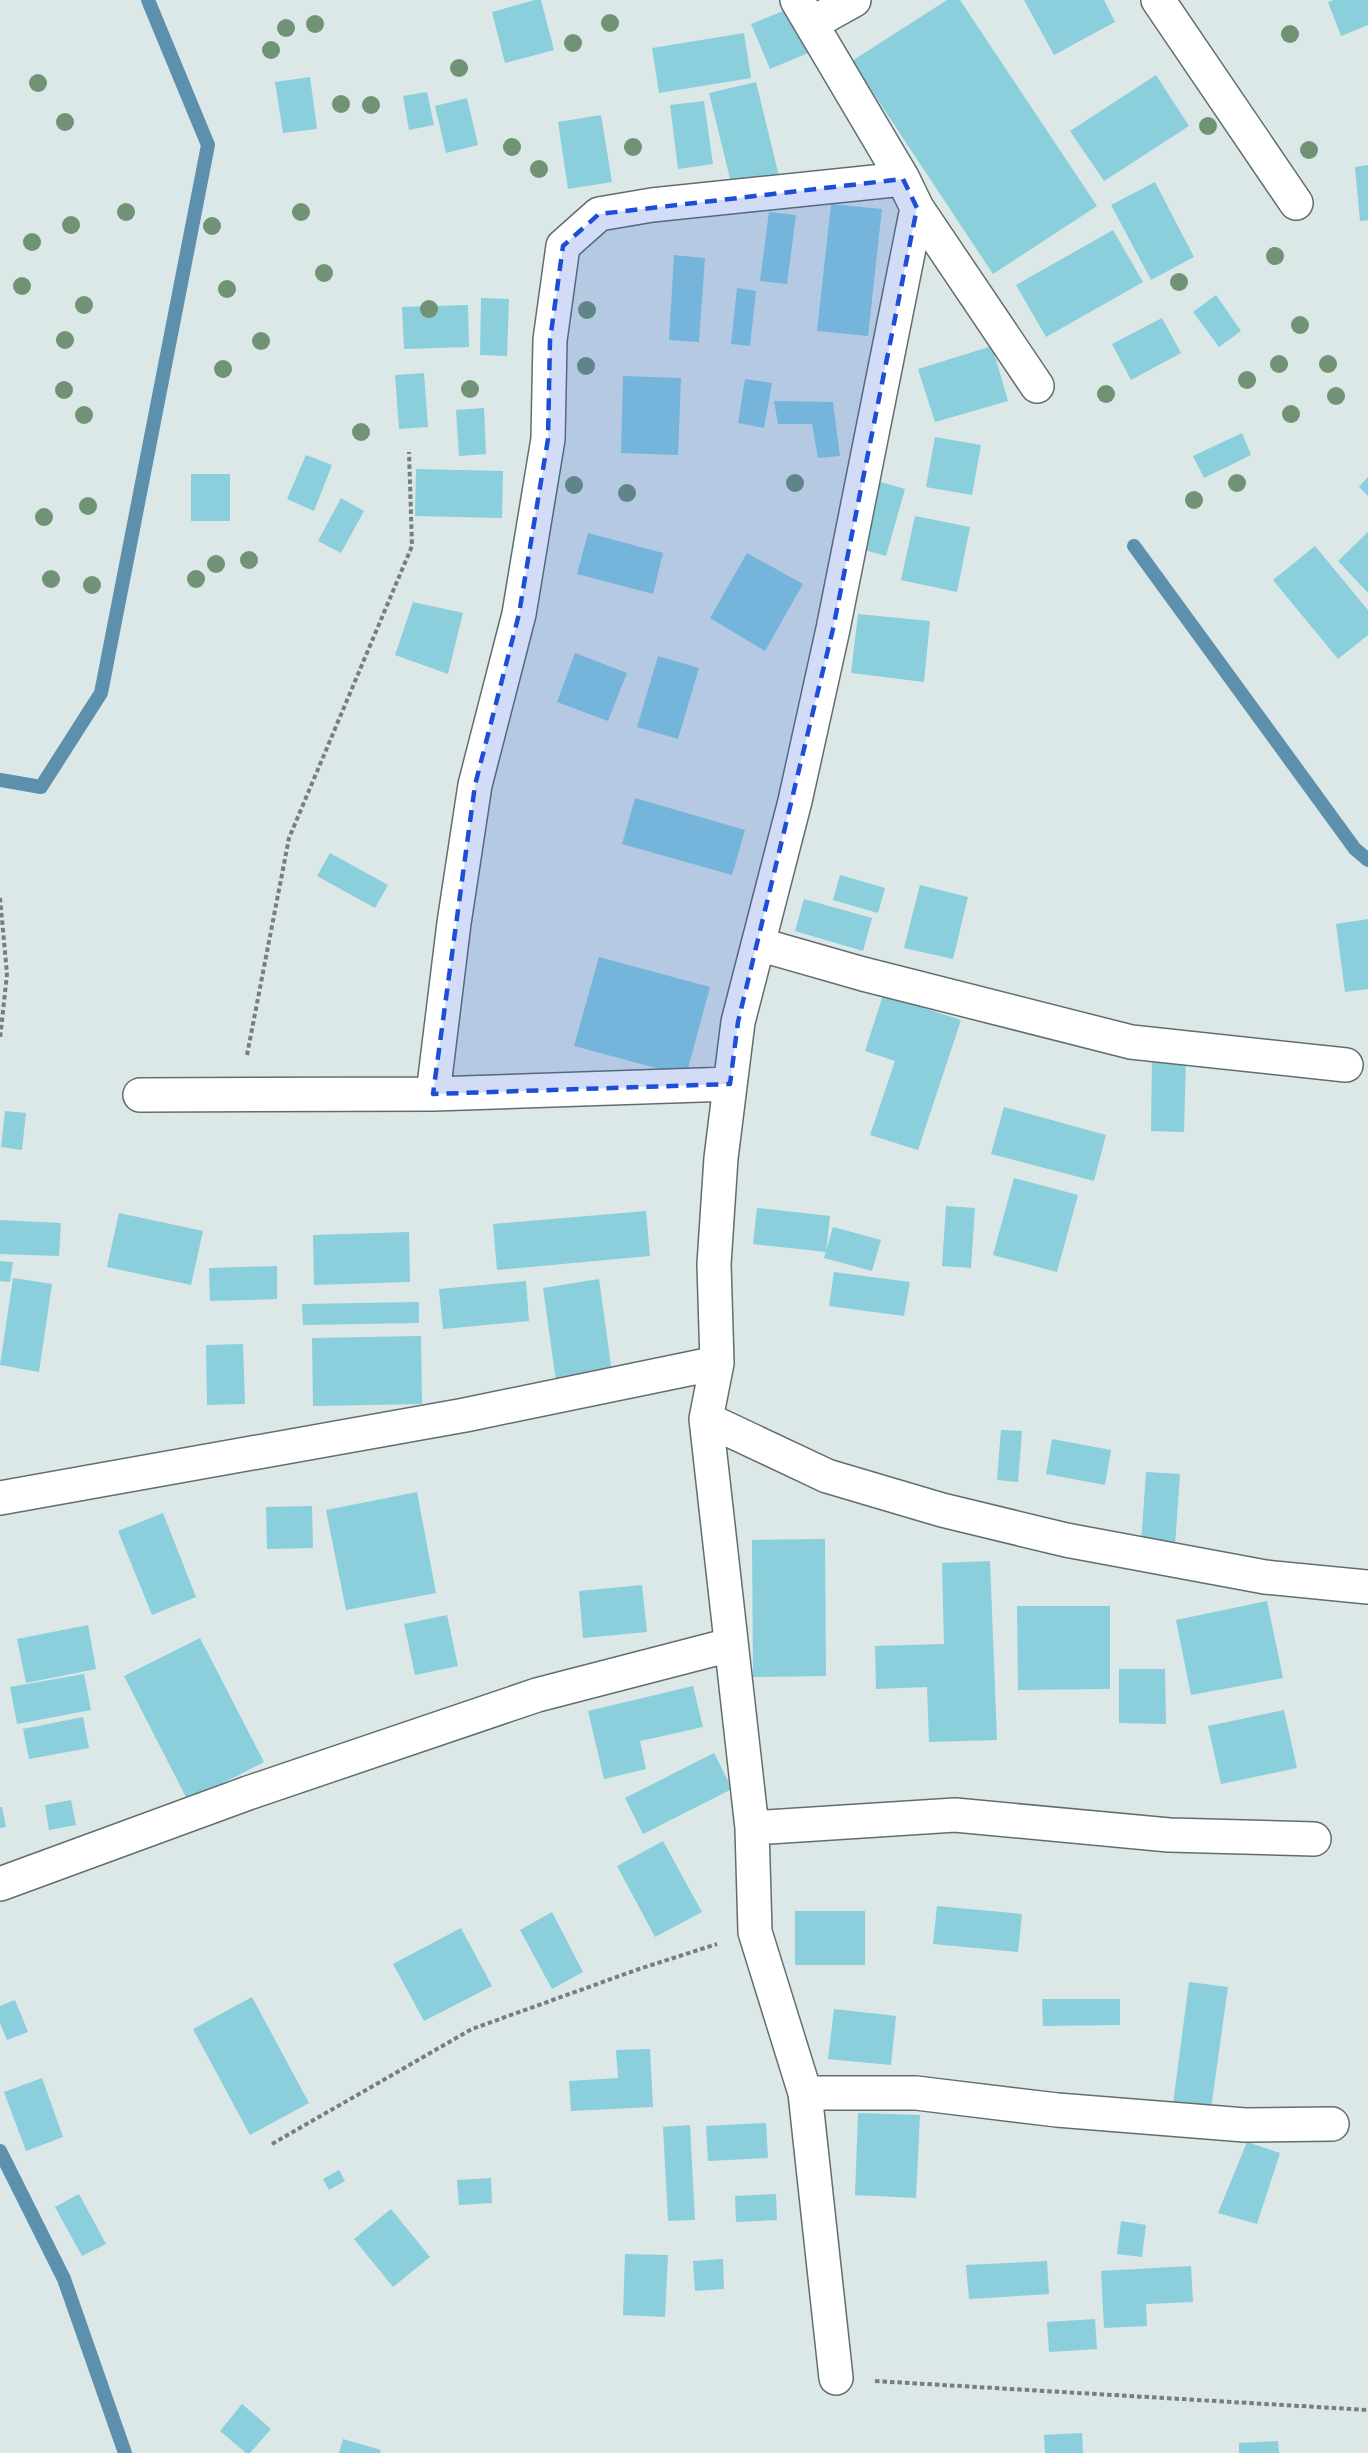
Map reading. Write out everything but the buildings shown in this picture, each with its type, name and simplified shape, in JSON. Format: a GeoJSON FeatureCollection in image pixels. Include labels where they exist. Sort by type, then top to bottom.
{"type":"FeatureCollection","features":[{"type":"Feature","properties":{"kind":"street"},"geometry":{"type":"LineString","coordinates":[[854,0],[804,12],[903,179],[917,208],[1037,386]]}},
{"type":"Feature","properties":{"kind":"street"},"geometry":{"type":"LineString","coordinates":[[1158,0],[1296,203]]}},
{"type":"Feature","properties":{"kind":"street"},"geometry":{"type":"LineString","coordinates":[[433,1094],[454,923],[475,785],[519,614],[548,439],[550,340],[563,246],[599,214],[652,205],[903,179]]}},
{"type":"Feature","properties":{"kind":"street"},"geometry":{"type":"LineString","coordinates":[[836,2378],[805,2093],[755,1932],[752,1828],[706,1419],[717,1363],[714,1264],[721,1158],[738,1022],[795,801],[833,629],[917,208]]}},
{"type":"Feature","properties":{"kind":"street"},"geometry":{"type":"LineString","coordinates":[[758,944],[863,974],[1131,1042],[1346,1065]]}},
{"type":"Feature","properties":{"kind":"street"},"geometry":{"type":"LineString","coordinates":[[140,1095],[433,1094],[730,1084]]}},
{"type":"Feature","properties":{"kind":"street"},"geometry":{"type":"LineString","coordinates":[[0,1498],[465,1415],[717,1363]]}},
{"type":"Feature","properties":{"kind":"street"},"geometry":{"type":"LineString","coordinates":[[706,1419],[827,1476],[942,1510],[1066,1540],[1265,1577],[1368,1587]]}},
{"type":"Feature","properties":{"kind":"street"},"geometry":{"type":"LineString","coordinates":[[0,1884],[248,1792],[537,1695],[730,1645]]}},
{"type":"Feature","properties":{"kind":"street"},"geometry":{"type":"LineString","coordinates":[[752,1828],[955,1815],[1169,1835],[1314,1839]]}},
{"type":"Feature","properties":{"kind":"street"},"geometry":{"type":"LineString","coordinates":[[805,2093],[916,2093],[1057,2110],[1245,2125],[1332,2124]]}},
{"type":"Feature","properties":{"kind":"path"},"geometry":{"type":"LineString","coordinates":[[239,1095],[290,838],[412,546],[409,452]]}},
{"type":"Feature","properties":{"kind":"path"},"geometry":{"type":"LineString","coordinates":[[0,898],[7,974],[0,1039]]}},
{"type":"Feature","properties":{"kind":"path"},"geometry":{"type":"LineString","coordinates":[[272,2144],[472,2030],[639,1969],[755,1932]]}},
{"type":"Feature","properties":{"kind":"path"},"geometry":{"type":"LineString","coordinates":[[836,2378],[1368,2410]]}},
{"type":"Feature","properties":{"kind":"highlighted area"},"geometry":{"type":"Polygon","coordinates":[[[903,179],[917,208],[833,629],[738,1022],[730,1084],[433,1094],[475,785],[519,614],[548,439],[550,340],[563,246],[599,214],[903,179]]]}},
{"type":"Feature","properties":{"kind":"waterway"},"geometry":{"type":"LineString","coordinates":[[0,780],[41,787],[101,693],[208,145],[148,0]]}},
{"type":"Feature","properties":{"kind":"waterway"},"geometry":{"type":"LineString","coordinates":[[1134,546],[1355,849],[1368,860]]}},
{"type":"Feature","properties":{"kind":"waterway"},"geometry":{"type":"LineString","coordinates":[[0,2151],[64,2279],[125,2453]]}}]}
